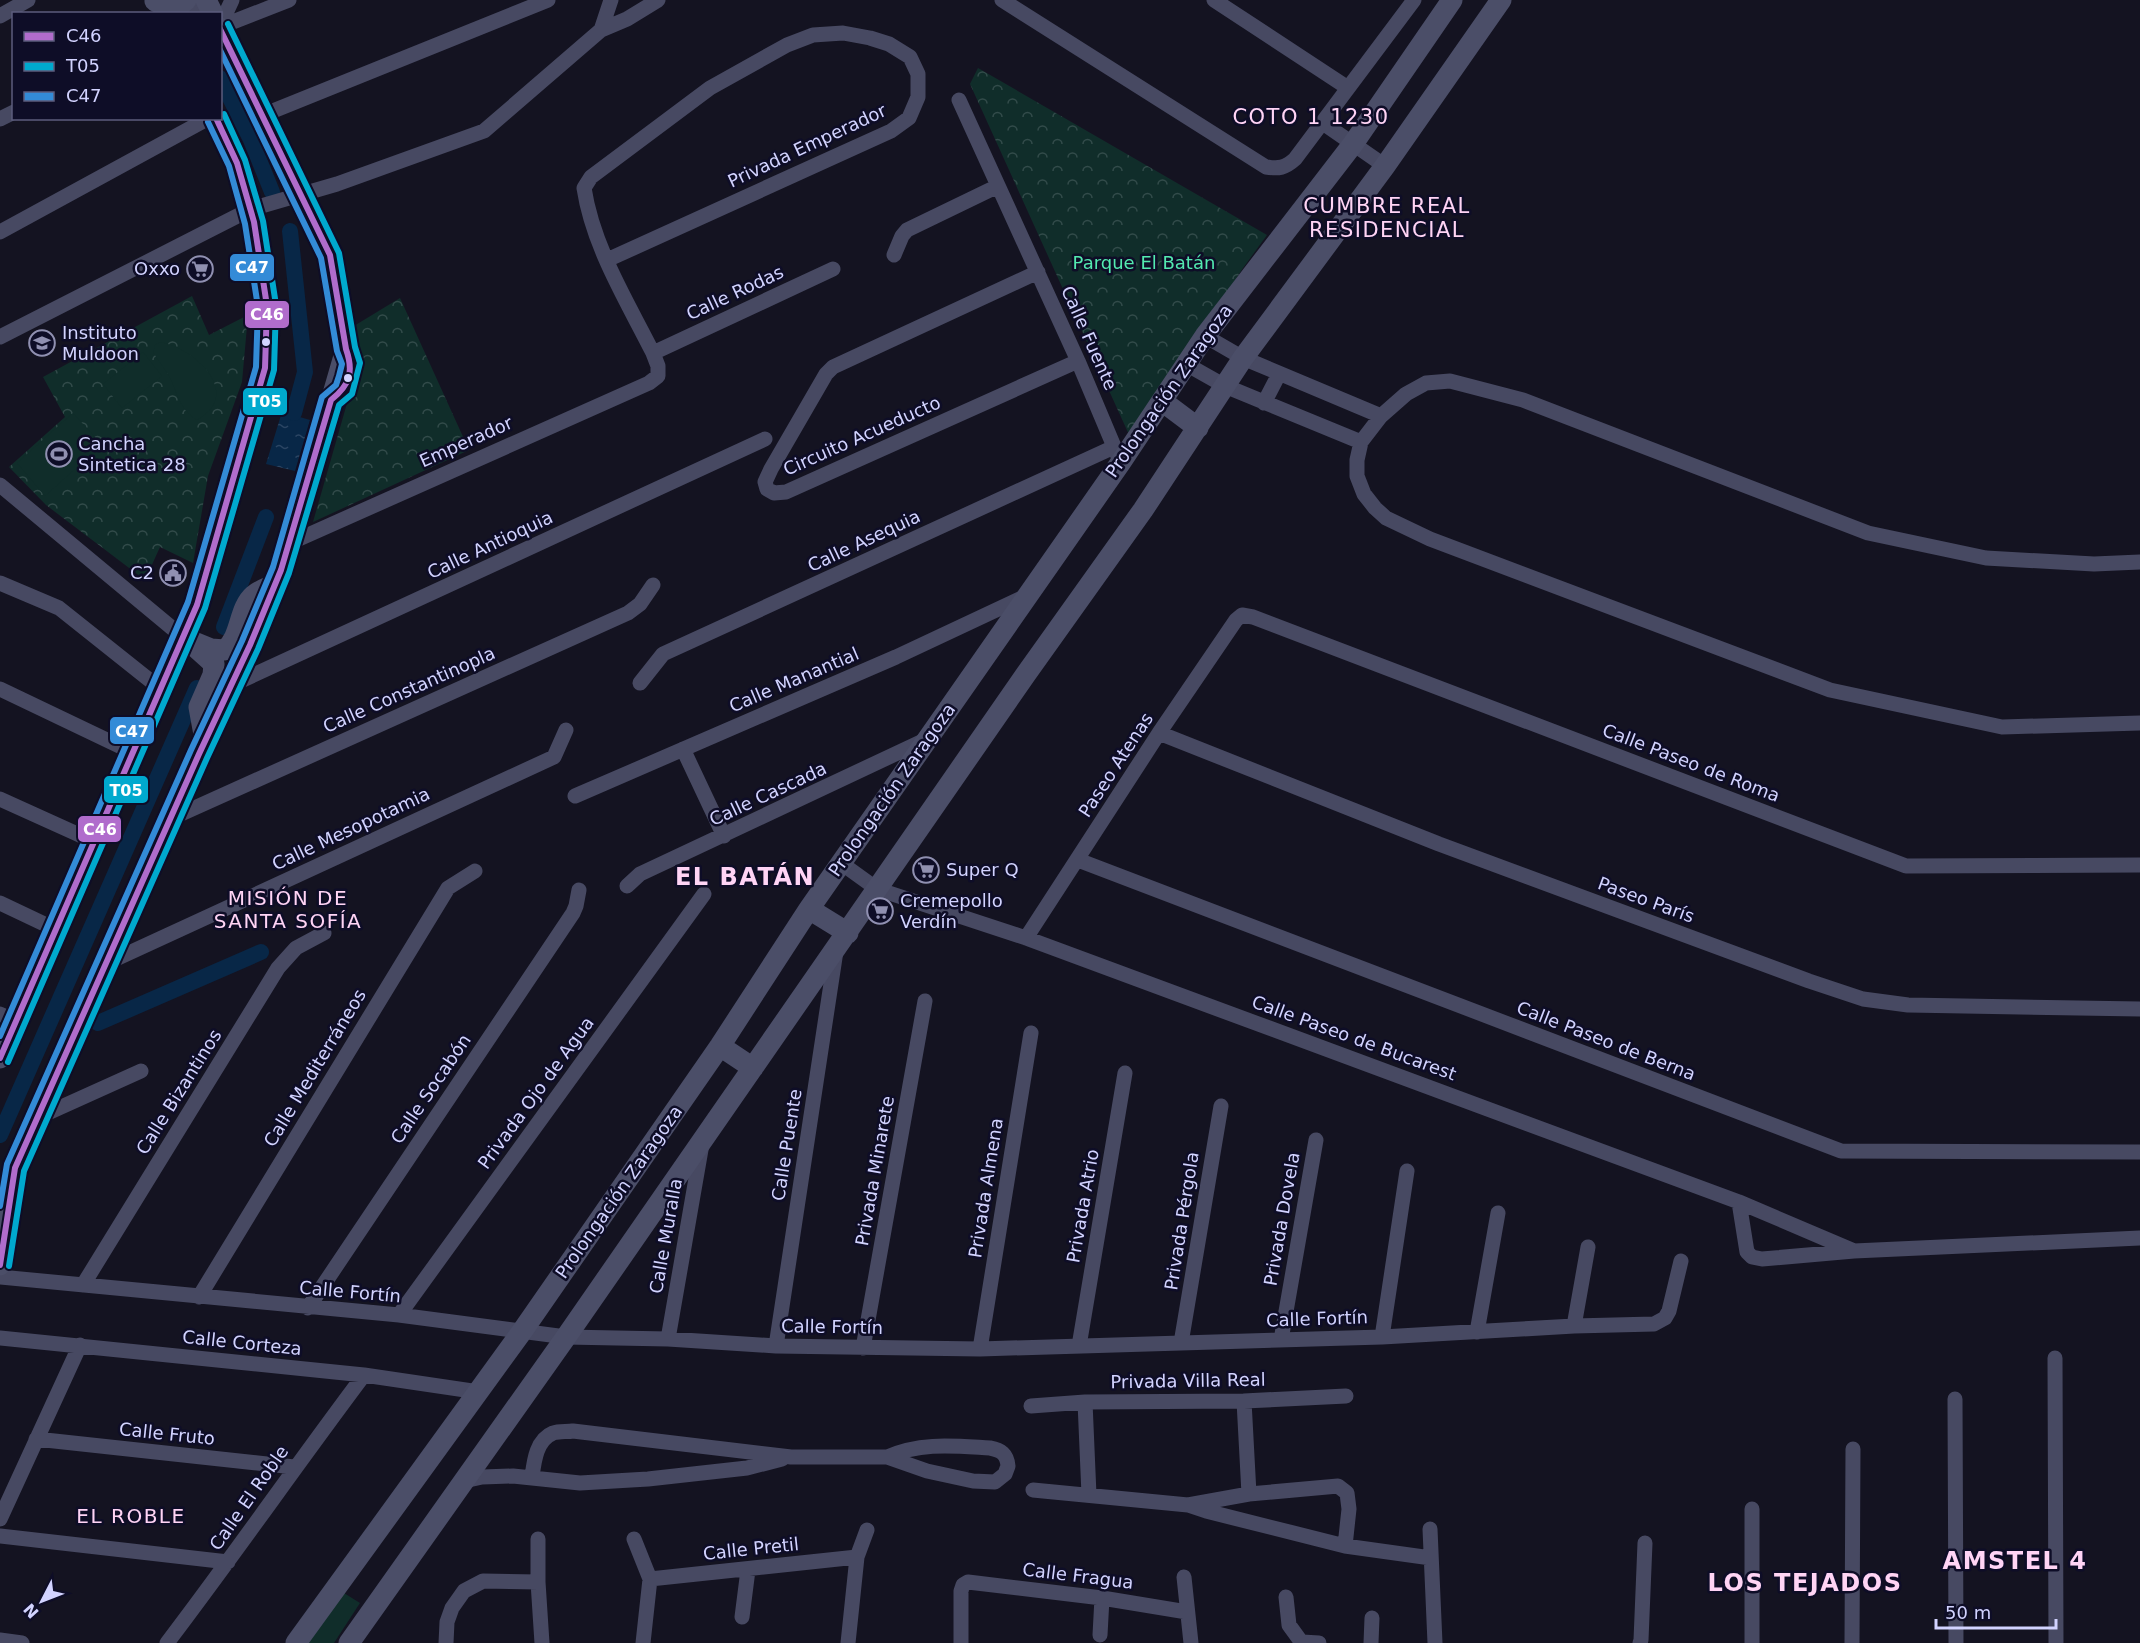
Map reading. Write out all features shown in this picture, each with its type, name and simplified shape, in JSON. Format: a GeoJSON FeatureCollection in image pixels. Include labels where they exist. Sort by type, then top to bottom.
{"type":"FeatureCollection","features":[{"type":"Feature","properties":{"kind":"street"},"geometry":{"type":"LineString","coordinates":[[0,16],[28,0]]}},
{"type":"Feature","properties":{"kind":"street"},"geometry":{"type":"LineString","coordinates":[[222,22],[232,0]]}},
{"type":"Feature","properties":{"kind":"street"},"geometry":{"type":"LineString","coordinates":[[222,26],[289,0]]}},
{"type":"Feature","properties":{"kind":"street"},"geometry":{"type":"LineString","coordinates":[[263,115],[548,0]]}},
{"type":"Feature","properties":{"kind":"street"},"geometry":{"type":"LineString","coordinates":[[601,30],[611,0]]}},
{"type":"Feature","properties":{"kind":"street"},"geometry":{"type":"LineString","coordinates":[[0,338],[257,207],[410,159],[484,131],[601,30],[627,19],[658,0]]}},
{"type":"Feature","properties":{"kind":"street"},"geometry":{"type":"LineString","coordinates":[[1002,0],[1266,167],[1278,169],[1287,166],[1295,159],[1414,0]]}},
{"type":"Feature","properties":{"kind":"street"},"geometry":{"type":"LineString","coordinates":[[1214,0],[1348,88]]}},
{"type":"Feature","properties":{"kind":"street","name":"Prolongación Zaragoza"},"geometry":{"type":"LineString","coordinates":[[296,1643],[479,1392],[720,1046],[809,909],[1026,596],[1118,455],[1162,401],[1204,336],[1353,144],[1452,0]]}},
{"type":"Feature","properties":{"kind":"street"},"geometry":{"type":"LineString","coordinates":[[349,1643],[842,941],[1198,428],[1243,358],[1385,166],[1501,0]]}},
{"type":"Feature","properties":{"kind":"street"},"geometry":{"type":"LineString","coordinates":[[0,1265],[15,1168],[275,584],[290,543],[346,349],[330,255],[297,196],[263,115],[228,52],[222,33]]}},
{"type":"Feature","properties":{"kind":"street","name":"Privada Emperador"},"geometry":{"type":"LineString","coordinates":[[606,260],[891,131],[909,118],[918,97],[918,74],[910,57],[889,44],[870,38],[843,33],[813,35],[787,45],[710,88],[591,177],[584,188],[586,207],[606,260],[653,353],[658,366],[658,376]]}},
{"type":"Feature","properties":{"kind":"street","name":"Calle Fuente"},"geometry":{"type":"LineString","coordinates":[[959,100],[1078,361],[1118,455]]}},
{"type":"Feature","properties":{"kind":"street"},"geometry":{"type":"LineString","coordinates":[[0,232],[205,120]]}},
{"type":"Feature","properties":{"kind":"street"},"geometry":{"type":"LineString","coordinates":[[0,1058],[8,1018],[57,930],[197,605],[265,368],[267,306],[257,207],[217,120]]}},
{"type":"Feature","properties":{"kind":"street"},"geometry":{"type":"LineString","coordinates":[[1323,123],[1385,166]]}},
{"type":"Feature","properties":{"kind":"street"},"geometry":{"type":"LineString","coordinates":[[894,255],[907,230],[998,186]]}},
{"type":"Feature","properties":{"kind":"street","name":"Calle Rodas"},"geometry":{"type":"LineString","coordinates":[[653,353],[833,269]]}},
{"type":"Feature","properties":{"kind":"street","name":"Circuito Acueducto"},"geometry":{"type":"LineString","coordinates":[[1038,272],[833,367],[826,374],[771,469],[765,482],[767,489],[774,493],[786,492],[1078,361]]}},
{"type":"Feature","properties":{"kind":"street"},"geometry":{"type":"LineString","coordinates":[[1204,336],[1243,358],[1381,416]]}},
{"type":"Feature","properties":{"kind":"street"},"geometry":{"type":"LineString","coordinates":[[1186,364],[1225,386],[1361,442]]}},
{"type":"Feature","properties":{"kind":"street"},"geometry":{"type":"LineString","coordinates":[[1264,403],[1279,374]]}},
{"type":"Feature","properties":{"kind":"street","name":"Emperador"},"geometry":{"type":"LineString","coordinates":[[290,543],[649,383],[658,376]]}},
{"type":"Feature","properties":{"kind":"street"},"geometry":{"type":"LineString","coordinates":[[2140,562],[2094,564],[1986,558],[1868,532],[1523,400],[1450,381],[1426,383],[1406,394],[1381,416],[1361,442],[1357,460],[1357,476],[1364,494],[1374,508],[1386,518],[1405,528],[1830,690],[2002,728],[2140,723]]}},
{"type":"Feature","properties":{"kind":"street"},"geometry":{"type":"LineString","coordinates":[[1162,401],[1198,428]]}},
{"type":"Feature","properties":{"kind":"street","name":"Calle Antioquia"},"geometry":{"type":"LineString","coordinates":[[232,685],[765,439]]}},
{"type":"Feature","properties":{"kind":"street","name":"Calle Asequia"},"geometry":{"type":"LineString","coordinates":[[640,683],[663,654],[1118,455]]}},
{"type":"Feature","properties":{"kind":"street"},"geometry":{"type":"LineString","coordinates":[[0,485],[214,664],[213,675],[199,707],[205,740]]}},
{"type":"Feature","properties":{"kind":"street"},"geometry":{"type":"LineString","coordinates":[[0,583],[59,608],[162,690]]}},
{"type":"Feature","properties":{"kind":"street"},"geometry":{"type":"LineString","coordinates":[[184,638],[212,649],[225,650],[234,640],[251,598],[275,584]]}},
{"type":"Feature","properties":{"kind":"street","name":"Calle Constantinopla"},"geometry":{"type":"LineString","coordinates":[[170,819],[628,613],[640,604],[653,585]]}},
{"type":"Feature","properties":{"kind":"street","name":"Calle Manantial"},"geometry":{"type":"LineString","coordinates":[[575,796],[896,657],[1026,596]]}},
{"type":"Feature","properties":{"kind":"street","name":"Paseo Atenas"},"geometry":{"type":"LineString","coordinates":[[1026,938],[1159,733],[1236,620],[1242,615]]}},
{"type":"Feature","properties":{"kind":"street","name":"Calle Paseo de Roma"},"geometry":{"type":"LineString","coordinates":[[1242,615],[1253,617],[1906,866],[2140,865]]}},
{"type":"Feature","properties":{"kind":"street"},"geometry":{"type":"LineString","coordinates":[[0,689],[134,753]]}},
{"type":"Feature","properties":{"kind":"street","name":"Calle Mesopotamia"},"geometry":{"type":"LineString","coordinates":[[105,964],[554,757],[566,730]]}},
{"type":"Feature","properties":{"kind":"street","name":"Paseo París"},"geometry":{"type":"LineString","coordinates":[[1159,733],[1439,844],[1863,999],[1908,1005],[2140,1009]]}},
{"type":"Feature","properties":{"kind":"street","name":"Calle Cascada"},"geometry":{"type":"LineString","coordinates":[[627,886],[640,874],[928,739]]}},
{"type":"Feature","properties":{"kind":"street"},"geometry":{"type":"LineString","coordinates":[[682,749],[724,836]]}},
{"type":"Feature","properties":{"kind":"street"},"geometry":{"type":"LineString","coordinates":[[0,799],[95,842]]}},
{"type":"Feature","properties":{"kind":"street","name":"Calle Paseo de Berna"},"geometry":{"type":"LineString","coordinates":[[1078,860],[1841,1151],[2140,1152]]}},
{"type":"Feature","properties":{"kind":"street","name":"Calle Paseo de Bucarest"},"geometry":{"type":"LineString","coordinates":[[842,863],[877,889],[1026,938],[1739,1202],[1854,1251]]}},
{"type":"Feature","properties":{"kind":"street","name":"Calle Mediterráneos"},"geometry":{"type":"LineString","coordinates":[[199,1297],[448,888],[475,872]]}},
{"type":"Feature","properties":{"kind":"street","name":"Calle Socabón"},"geometry":{"type":"LineString","coordinates":[[308,1308],[573,913],[579,890]]}},
{"type":"Feature","properties":{"kind":"street","name":"Privada Ojo de Agua"},"geometry":{"type":"LineString","coordinates":[[399,1316],[704,894]]}},
{"type":"Feature","properties":{"kind":"street"},"geometry":{"type":"LineString","coordinates":[[0,903],[57,930]]}},
{"type":"Feature","properties":{"kind":"street"},"geometry":{"type":"LineString","coordinates":[[809,909],[842,941]]}},
{"type":"Feature","properties":{"kind":"street","name":"Calle Bizantinos"},"geometry":{"type":"LineString","coordinates":[[83,1285],[278,968],[296,948],[324,933]]}},
{"type":"Feature","properties":{"kind":"street","name":"Calle Puente"},"geometry":{"type":"LineString","coordinates":[[776,1346],[842,941]]}},
{"type":"Feature","properties":{"kind":"street","name":"Privada Minarete"},"geometry":{"type":"LineString","coordinates":[[863,1348],[925,1001]]}},
{"type":"Feature","properties":{"kind":"street","name":"Privada Almena"},"geometry":{"type":"LineString","coordinates":[[980,1349],[1031,1033]]}},
{"type":"Feature","properties":{"kind":"street"},"geometry":{"type":"LineString","coordinates":[[720,1046],[753,1068]]}},
{"type":"Feature","properties":{"kind":"street"},"geometry":{"type":"LineString","coordinates":[[39,1117],[141,1071]]}},
{"type":"Feature","properties":{"kind":"street","name":"Privada Atrio"},"geometry":{"type":"LineString","coordinates":[[1079,1346],[1125,1073]]}},
{"type":"Feature","properties":{"kind":"street","name":"Privada Pérgola"},"geometry":{"type":"LineString","coordinates":[[1181,1343],[1221,1106]]}},
{"type":"Feature","properties":{"kind":"street","name":"Calle Muralla"},"geometry":{"type":"LineString","coordinates":[[668,1339],[703,1140]]}},
{"type":"Feature","properties":{"kind":"street","name":"Privada Dovela"},"geometry":{"type":"LineString","coordinates":[[1281,1340],[1316,1140]]}},
{"type":"Feature","properties":{"kind":"street"},"geometry":{"type":"LineString","coordinates":[[1382,1337],[1407,1171]]}},
{"type":"Feature","properties":{"kind":"street"},"geometry":{"type":"LineString","coordinates":[[1739,1202],[1748,1252],[1752,1257],[1762,1259],[1854,1251],[2140,1239]]}},
{"type":"Feature","properties":{"kind":"street"},"geometry":{"type":"LineString","coordinates":[[1477,1332],[1497,1213]]}},
{"type":"Feature","properties":{"kind":"street"},"geometry":{"type":"LineString","coordinates":[[1574,1326],[1588,1247]]}},
{"type":"Feature","properties":{"kind":"street","name":"Calle Fortín"},"geometry":{"type":"LineString","coordinates":[[0,1277],[399,1316],[566,1336],[668,1339],[776,1346],[980,1349],[1382,1337],[1574,1326],[1654,1324],[1665,1318],[1681,1261]]}},
{"type":"Feature","properties":{"kind":"street","name":"Calle Corteza"},"geometry":{"type":"LineString","coordinates":[[0,1338],[364,1376],[479,1392]]}},
{"type":"Feature","properties":{"kind":"street"},"geometry":{"type":"LineString","coordinates":[[0,1518],[80,1345]]}},
{"type":"Feature","properties":{"kind":"street"},"geometry":{"type":"LineString","coordinates":[[2055,1358],[2056,1643]]}},
{"type":"Feature","properties":{"kind":"street","name":"Calle El Roble"},"geometry":{"type":"LineString","coordinates":[[167,1643],[228,1562],[294,1467],[364,1376]]}},
{"type":"Feature","properties":{"kind":"street","name":"Privada Villa Real"},"geometry":{"type":"LineString","coordinates":[[1031,1406],[1085,1402],[1244,1401],[1346,1396]]}},
{"type":"Feature","properties":{"kind":"street"},"geometry":{"type":"LineString","coordinates":[[1956,1399],[1956,1643]]}},
{"type":"Feature","properties":{"kind":"street"},"geometry":{"type":"LineString","coordinates":[[1244,1401],[1249,1494]]}},
{"type":"Feature","properties":{"kind":"street"},"geometry":{"type":"LineString","coordinates":[[1085,1402],[1089,1495]]}},
{"type":"Feature","properties":{"kind":"street"},"geometry":{"type":"LineString","coordinates":[[532,1477],[534,1457],[546,1438],[554,1433],[573,1431],[791,1456],[887,1457],[927,1471],[973,1481],[995,1482],[1005,1474],[1008,1466],[1004,1454],[998,1449],[990,1448],[941,1446],[905,1449],[887,1457]]}},
{"type":"Feature","properties":{"kind":"street","name":"Calle Fruto"},"geometry":{"type":"LineString","coordinates":[[36,1439],[294,1467]]}},
{"type":"Feature","properties":{"kind":"street"},"geometry":{"type":"LineString","coordinates":[[1852,1643],[1853,1449]]}},
{"type":"Feature","properties":{"kind":"street"},"geometry":{"type":"LineString","coordinates":[[464,1480],[482,1477],[532,1477],[580,1483],[648,1479],[747,1468],[791,1456]]}},
{"type":"Feature","properties":{"kind":"street"},"geometry":{"type":"LineString","coordinates":[[1188,1505],[1249,1494],[1338,1486],[1347,1493],[1349,1509],[1345,1546]]}},
{"type":"Feature","properties":{"kind":"street"},"geometry":{"type":"LineString","coordinates":[[1033,1490],[1188,1505],[1345,1546],[1431,1558]]}},
{"type":"Feature","properties":{"kind":"street"},"geometry":{"type":"LineString","coordinates":[[1752,1509],[1752,1643]]}},
{"type":"Feature","properties":{"kind":"street"},"geometry":{"type":"LineString","coordinates":[[1430,1529],[1435,1643]]}},
{"type":"Feature","properties":{"kind":"street"},"geometry":{"type":"LineString","coordinates":[[848,1643],[857,1557],[867,1530]]}},
{"type":"Feature","properties":{"kind":"street"},"geometry":{"type":"LineString","coordinates":[[0,1536],[228,1562]]}},
{"type":"Feature","properties":{"kind":"street"},"geometry":{"type":"LineString","coordinates":[[538,1539],[542,1643]]}},
{"type":"Feature","properties":{"kind":"street"},"geometry":{"type":"LineString","coordinates":[[634,1539],[650,1579],[643,1643]]}},
{"type":"Feature","properties":{"kind":"street"},"geometry":{"type":"LineString","coordinates":[[1640,1643],[1646,1543]]}},
{"type":"Feature","properties":{"kind":"street","name":"Calle Pretil"},"geometry":{"type":"LineString","coordinates":[[650,1579],[857,1557]]}},
{"type":"Feature","properties":{"kind":"street"},"geometry":{"type":"LineString","coordinates":[[742,1617],[748,1570]]}},
{"type":"Feature","properties":{"kind":"street"},"geometry":{"type":"LineString","coordinates":[[1184,1577],[1191,1643]]}},
{"type":"Feature","properties":{"kind":"street"},"geometry":{"type":"LineString","coordinates":[[446,1643],[447,1622],[452,1608],[464,1591],[483,1581],[538,1582]]}},
{"type":"Feature","properties":{"kind":"street","name":"Calle Fragua"},"geometry":{"type":"LineString","coordinates":[[961,1643],[961,1591],[963,1585],[968,1582],[1102,1598],[1188,1612]]}},
{"type":"Feature","properties":{"kind":"street"},"geometry":{"type":"LineString","coordinates":[[1286,1597],[1289,1625],[1302,1642],[1319,1643]]}},
{"type":"Feature","properties":{"kind":"street"},"geometry":{"type":"LineString","coordinates":[[1100,1635],[1102,1598]]}},
{"type":"Feature","properties":{"kind":"street"},"geometry":{"type":"LineString","coordinates":[[1371,1643],[1372,1618]]}},
{"type":"Feature","properties":{"kind":"street"},"geometry":{"type":"LineString","coordinates":[[0,1640],[22,1643]]}},
{"type":"Feature","properties":{"kind":"green space","name":"Parque El Batán"},"geometry":{"type":"Polygon","coordinates":[[[978,68],[1267,235],[1131,439],[970,84],[978,68]]]}},
{"type":"Feature","properties":{"kind":"green space"},"geometry":{"type":"Polygon","coordinates":[[[192,296],[209,335],[248,315],[242,382],[208,476],[193,563],[160,547],[145,580],[46,505],[9,467],[65,417],[43,377],[192,296]]]}},
{"type":"Feature","properties":{"kind":"green space"},"geometry":{"type":"Polygon","coordinates":[[[400,298],[469,450],[313,522],[356,372],[354,326],[400,298]]]}},
{"type":"Feature","properties":{"kind":"green space"},"geometry":{"type":"Polygon","coordinates":[[[160,342],[174,346],[199,362],[215,385],[216,398],[210,409],[197,420],[182,405],[169,376],[153,352],[155,345],[160,342]]]}},
{"type":"Feature","properties":{"kind":"green space"},"geometry":{"type":"Polygon","coordinates":[[[143,352],[162,376],[122,408],[103,384],[143,352]]]}},
{"type":"Feature","properties":{"kind":"green space","name":"Cancha Sintetica 28"},"geometry":{"type":"Polygon","coordinates":[[[73,413],[102,445],[45,496],[17,463],[73,413]]]}},
{"type":"Feature","properties":{"kind":"green space"},"geometry":{"type":"Polygon","coordinates":[[[344,1593],[360,1603],[334,1643],[308,1643],[344,1593]]]}},
{"type":"Feature","properties":{"kind":"water"},"geometry":{"type":"Polygon","coordinates":[[[282,412],[310,420],[295,471],[266,464],[282,412]]]}},
{"type":"Feature","properties":{"kind":"waterway"},"geometry":{"type":"LineString","coordinates":[[222,82],[251,140],[272,192]]}},
{"type":"Feature","properties":{"kind":"waterway"},"geometry":{"type":"LineString","coordinates":[[290,231],[305,372],[294,413]]}},
{"type":"Feature","properties":{"kind":"waterway"},"geometry":{"type":"LineString","coordinates":[[224,627],[266,517]]}},
{"type":"Feature","properties":{"kind":"waterway"},"geometry":{"type":"LineString","coordinates":[[0,1135],[197,688]]}},
{"type":"Feature","properties":{"kind":"waterway"},"geometry":{"type":"LineString","coordinates":[[98,1023],[261,952]]}},
{"type":"Feature","properties":{"kind":"transit line","name":"T05"},"geometry":{"type":"LineString","coordinates":[[9,1266],[24,1171],[207,758],[258,649],[289,573],[339,405],[352,394],[360,363],[355,347],[339,253],[228,24]]}},
{"type":"Feature","properties":{"kind":"transit line","name":"C46"},"geometry":{"type":"LineString","coordinates":[[0,1265],[15,1168],[199,754],[250,645],[281,570],[331,400],[349,378],[350,365],[330,255],[222,33]]}},
{"type":"Feature","properties":{"kind":"transit line","name":"C47"},"geometry":{"type":"LineString","coordinates":[[0,1206],[7,1164],[191,750],[242,641],[273,567],[322,397],[336,385],[342,364],[337,351],[321,258],[222,54]]}},
{"type":"Feature","properties":{"kind":"transit line","name":"T05"},"geometry":{"type":"LineString","coordinates":[[8,1062],[205,608],[274,370],[276,305],[263,221],[245,160],[224,114]]}},
{"type":"Feature","properties":{"kind":"transit line","name":"C46"},"geometry":{"type":"LineString","coordinates":[[0,1058],[197,605],[265,368],[267,306],[254,222],[237,163],[217,120]]}},
{"type":"Feature","properties":{"kind":"transit line","name":"C47"},"geometry":{"type":"LineString","coordinates":[[0,1036],[188,602],[256,367],[258,307],[245,224],[229,166],[208,122]]}},
{"type":"Feature","properties":{"kind":"place","name":"Oxxo"},"geometry":{"type":"Point","coordinates":[200,269]}},
{"type":"Feature","properties":{"kind":"place","name":"Instituto Muldoon"},"geometry":{"type":"Point","coordinates":[42,343]}},
{"type":"Feature","properties":{"kind":"place","name":"Cancha Sintetica 28"},"geometry":{"type":"Point","coordinates":[59,454]}},
{"type":"Feature","properties":{"kind":"place","name":"C2"},"geometry":{"type":"Point","coordinates":[173,573]}},
{"type":"Feature","properties":{"kind":"place","name":"Super Q"},"geometry":{"type":"Point","coordinates":[926,870]}},
{"type":"Feature","properties":{"kind":"place","name":"Cremepollo Verdín"},"geometry":{"type":"Point","coordinates":[880,911]}},
{"type":"Feature","properties":{"kind":"district","name":"COTO 1 1230"},"geometry":{"type":"Point","coordinates":[1311,117]}},
{"type":"Feature","properties":{"kind":"district","name":"CUMBRE REAL RESIDENCIAL"},"geometry":{"type":"Point","coordinates":[1387,218]}},
{"type":"Feature","properties":{"kind":"district","name":"EL BATÁN"},"geometry":{"type":"Point","coordinates":[745,877]}},
{"type":"Feature","properties":{"kind":"district","name":"MISIÓN DE SANTA SOFÍA"},"geometry":{"type":"Point","coordinates":[288,910]}},
{"type":"Feature","properties":{"kind":"district","name":"EL ROBLE"},"geometry":{"type":"Point","coordinates":[131,1516]}},
{"type":"Feature","properties":{"kind":"district","name":"AMSTEL 4"},"geometry":{"type":"Point","coordinates":[2015,1561]}},
{"type":"Feature","properties":{"kind":"district","name":"LOS TEJADOS"},"geometry":{"type":"Point","coordinates":[1805,1583]}}]}
